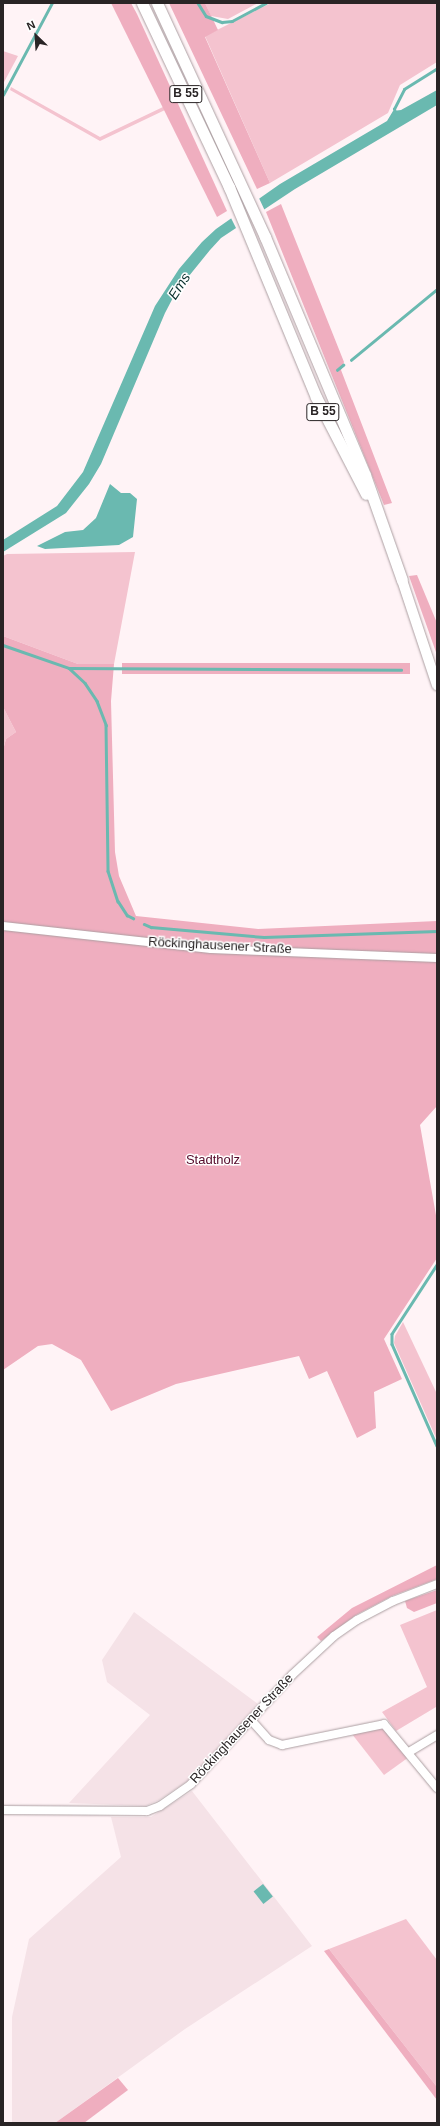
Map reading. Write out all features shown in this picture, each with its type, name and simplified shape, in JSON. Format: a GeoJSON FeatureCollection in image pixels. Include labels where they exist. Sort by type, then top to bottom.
{"type":"FeatureCollection","features":[{"type":"Feature","properties":{"kind":"highway","name":"B 55"},"geometry":{"type":"LineString","coordinates":[[142,3],[254,244],[316,397],[381,523]]}},
{"type":"Feature","properties":{"kind":"highway","name":"B 55"},"geometry":{"type":"LineString","coordinates":[[157,3],[240,179],[265,237],[365,475],[402,580]]}},
{"type":"Feature","properties":{"kind":"main road","name":"B 55"},"geometry":{"type":"LineString","coordinates":[[402,580],[437,685]]}},
{"type":"Feature","properties":{"kind":"street","name":"Röckinghausener Straße"},"geometry":{"type":"LineString","coordinates":[[3,926],[211,949],[437,958]]}},
{"type":"Feature","properties":{"kind":"street","name":"Röckinghausener Straße"},"geometry":{"type":"LineString","coordinates":[[3,1810],[147,1811],[160,1806],[191,1784],[302,1664],[334,1636],[357,1620],[393,1601],[437,1584]]}},
{"type":"Feature","properties":{"kind":"street"},"geometry":{"type":"LineString","coordinates":[[251,1720],[269,1740],[282,1745],[384,1724],[409,1752],[437,1788]]}},
{"type":"Feature","properties":{"kind":"street"},"geometry":{"type":"LineString","coordinates":[[409,1752],[437,1735]]}},
{"type":"Feature","properties":{"kind":"shaded area"},"geometry":{"type":"Polygon","coordinates":[[[205,3],[258,3],[228,19],[211,16],[205,3]]]}},
{"type":"Feature","properties":{"kind":"shaded area"},"geometry":{"type":"Polygon","coordinates":[[[271,3],[437,3],[437,62],[400,85],[388,113],[270,183],[205,36],[271,3]]]}},
{"type":"Feature","properties":{"kind":"shaded area"},"geometry":{"type":"Polygon","coordinates":[[[3,51],[18,56],[3,84],[3,51]]]}},
{"type":"Feature","properties":{"kind":"shaded area"},"geometry":{"type":"Polygon","coordinates":[[[11,87],[100,137],[163,107],[165,110],[100,141],[10,90],[11,87]]]}},
{"type":"Feature","properties":{"kind":"shaded area"},"geometry":{"type":"Polygon","coordinates":[[[135,552],[114,664],[78,664],[3,636],[3,556],[7,554],[135,552]]]}},
{"type":"Feature","properties":{"kind":"shaded area"},"geometry":{"type":"Polygon","coordinates":[[[3,707],[16,732],[6,739],[3,750],[3,707]]]}},
{"type":"Feature","properties":{"kind":"shaded area"},"geometry":{"type":"Polygon","coordinates":[[[403,1322],[437,1394],[437,1440],[394,1343],[395,1336],[403,1322]]]}},
{"type":"Feature","properties":{"kind":"shaded area"},"geometry":{"type":"Polygon","coordinates":[[[437,1610],[437,1709],[436,1707],[396,1731],[382,1712],[427,1687],[400,1625],[437,1610]]]}},
{"type":"Feature","properties":{"kind":"shaded area"},"geometry":{"type":"Polygon","coordinates":[[[134,1612],[258,1704],[189,1780],[159,1800],[145,1806],[69,1803],[150,1715],[107,1682],[102,1660],[134,1612]]]}},
{"type":"Feature","properties":{"kind":"shaded area"},"geometry":{"type":"Polygon","coordinates":[[[382,1727],[409,1757],[384,1775],[352,1734],[382,1727]]]}},
{"type":"Feature","properties":{"kind":"shaded area"},"geometry":{"type":"Polygon","coordinates":[[[192,1791],[312,1946],[185,2029],[55,2123],[12,2123],[12,2017],[29,1939],[121,1857],[111,1817],[151,1817],[192,1791]]]}},
{"type":"Feature","properties":{"kind":"shaded area"},"geometry":{"type":"Polygon","coordinates":[[[406,1919],[437,1960],[437,2087],[329,1949],[406,1919]]]}},
{"type":"Feature","properties":{"kind":"green space"},"geometry":{"type":"Polygon","coordinates":[[[111,3],[131,3],[137,14],[227,211],[217,217],[111,3]]]}},
{"type":"Feature","properties":{"kind":"green space"},"geometry":{"type":"Polygon","coordinates":[[[169,3],[205,3],[218,30],[205,37],[270,183],[257,189],[169,3]]]}},
{"type":"Feature","properties":{"kind":"green space"},"geometry":{"type":"Polygon","coordinates":[[[281,204],[344,362],[341,370],[392,503],[384,505],[266,212],[281,204]]]}},
{"type":"Feature","properties":{"kind":"green space"},"geometry":{"type":"Polygon","coordinates":[[[417,575],[437,623],[437,655],[409,576],[417,575]]]}},
{"type":"Feature","properties":{"kind":"green space","name":"Stadtholz"},"geometry":{"type":"Polygon","coordinates":[[[3,636],[78,664],[114,664],[111,701],[115,852],[119,876],[136,916],[258,929],[437,921],[437,1106],[420,1125],[437,1221],[437,1258],[384,1339],[402,1379],[374,1392],[376,1428],[357,1438],[327,1371],[309,1379],[299,1356],[176,1384],[111,1411],[81,1360],[52,1344],[38,1346],[3,1370],[3,750],[6,739],[16,732],[3,707],[3,636]]]}},
{"type":"Feature","properties":{"kind":"green space"},"geometry":{"type":"Polygon","coordinates":[[[122,663],[410,663],[410,674],[122,674],[122,663]]]}},
{"type":"Feature","properties":{"kind":"green space"},"geometry":{"type":"Polygon","coordinates":[[[437,1565],[437,1579],[392,1596],[356,1615],[321,1641],[317,1637],[352,1608],[437,1565]]]}},
{"type":"Feature","properties":{"kind":"green space"},"geometry":{"type":"Polygon","coordinates":[[[437,1590],[437,1603],[414,1612],[407,1608],[405,1601],[437,1590]]]}},
{"type":"Feature","properties":{"kind":"green space"},"geometry":{"type":"Polygon","coordinates":[[[329,1949],[437,2087],[437,2100],[324,1951],[329,1949]]]}},
{"type":"Feature","properties":{"kind":"green space"},"geometry":{"type":"Polygon","coordinates":[[[118,2078],[128,2090],[84,2123],[55,2123],[118,2078]]]}},
{"type":"Feature","properties":{"kind":"water","name":"Ems"},"geometry":{"type":"Polygon","coordinates":[[[437,90],[437,105],[295,189],[221,238],[176,292],[165,313],[101,464],[89,484],[66,513],[3,552],[3,540],[57,506],[83,472],[155,306],[179,269],[202,242],[216,229],[280,184],[387,121],[393,111],[401,110],[437,90]]]}},
{"type":"Feature","properties":{"kind":"water"},"geometry":{"type":"Polygon","coordinates":[[[110,484],[121,493],[130,493],[137,499],[133,537],[119,545],[45,549],[37,546],[65,532],[83,530],[96,518],[110,484]]]}},
{"type":"Feature","properties":{"kind":"water"},"geometry":{"type":"Polygon","coordinates":[[[263,1884],[273,1897],[263,1904],[254,1891],[263,1884]]]}},
{"type":"Feature","properties":{"kind":"pier"},"geometry":{"type":"Polygon","coordinates":[[[258,196],[265,211],[237,230],[230,216],[258,196]]]}},
{"type":"Feature","properties":{"kind":"waterway"},"geometry":{"type":"LineString","coordinates":[[3,95],[52,3]]}},
{"type":"Feature","properties":{"kind":"waterway"},"geometry":{"type":"LineString","coordinates":[[198,3],[206,16],[222,22],[232,21],[266,3]]}},
{"type":"Feature","properties":{"kind":"waterway"},"geometry":{"type":"LineString","coordinates":[[395,113],[394,109],[404,89],[437,68]]}},
{"type":"Feature","properties":{"kind":"waterway"},"geometry":{"type":"LineString","coordinates":[[351,360],[437,289]]}},
{"type":"Feature","properties":{"kind":"waterway"},"geometry":{"type":"LineString","coordinates":[[337,370],[343,365]]}},
{"type":"Feature","properties":{"kind":"waterway"},"geometry":{"type":"LineString","coordinates":[[3,645],[69,668],[401,670]]}},
{"type":"Feature","properties":{"kind":"waterway"},"geometry":{"type":"LineString","coordinates":[[69,668],[85,683],[97,701],[106,725],[108,871],[118,901],[127,915],[133,918]]}},
{"type":"Feature","properties":{"kind":"waterway"},"geometry":{"type":"LineString","coordinates":[[144,924],[151,927],[264,937],[437,931]]}},
{"type":"Feature","properties":{"kind":"waterway"},"geometry":{"type":"LineString","coordinates":[[437,1265],[392,1334],[392,1344],[437,1446]]}}]}
